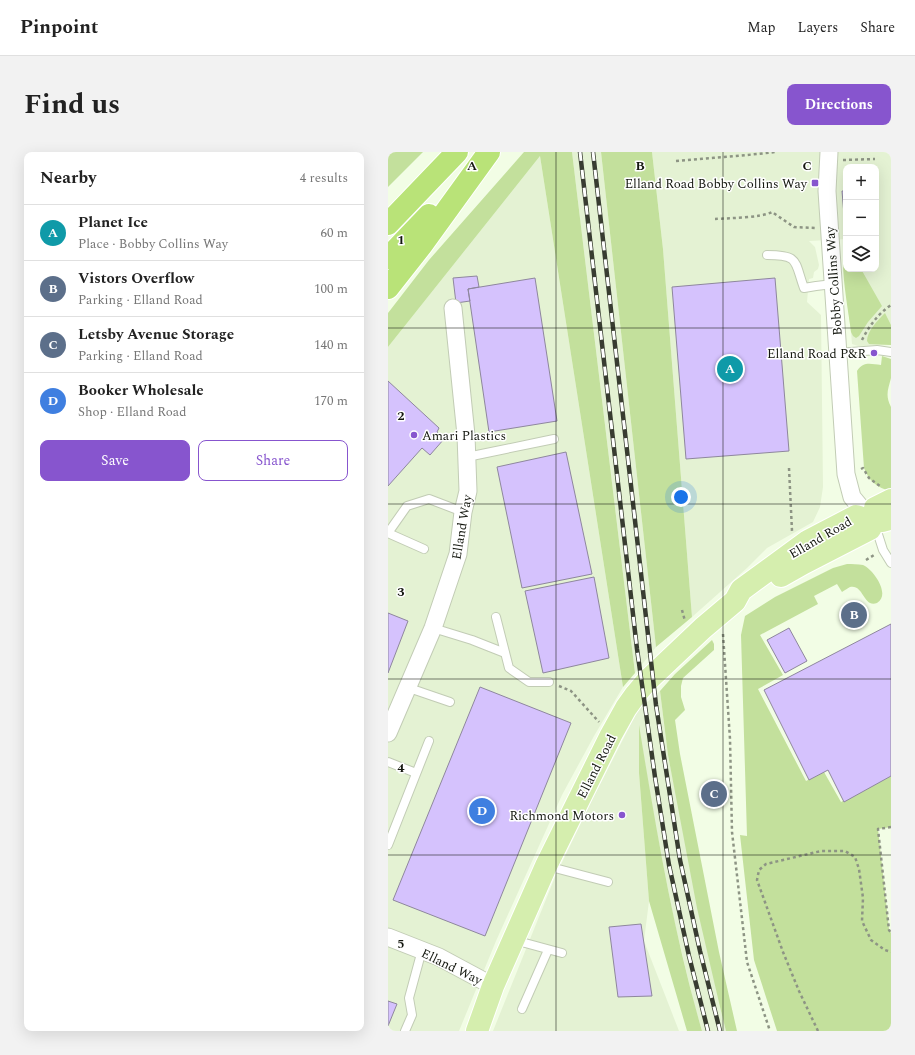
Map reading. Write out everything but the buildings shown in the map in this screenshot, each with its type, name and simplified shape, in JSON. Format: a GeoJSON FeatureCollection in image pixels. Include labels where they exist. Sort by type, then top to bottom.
{"type":"FeatureCollection","features":[{"type":"Feature","properties":{"kind":"highway"},"geometry":{"type":"LineString","coordinates":[[388,206],[451,152]]}},
{"type":"Feature","properties":{"kind":"highway"},"geometry":{"type":"LineString","coordinates":[[388,224],[457,152]]}},
{"type":"Feature","properties":{"kind":"highway"},"geometry":{"type":"LineString","coordinates":[[388,258],[489,152]]}},
{"type":"Feature","properties":{"kind":"highway"},"geometry":{"type":"LineString","coordinates":[[388,288],[421,246],[489,152]]}},
{"type":"Feature","properties":{"kind":"main road","name":"Elland Road"},"geometry":{"type":"LineString","coordinates":[[883,523],[875,508],[888,494]]}},
{"type":"Feature","properties":{"kind":"main road","name":"Elland Road"},"geometry":{"type":"LineString","coordinates":[[477,1031],[493,986],[546,866],[611,735],[626,708],[636,694],[647,681],[735,601],[741,590],[808,541],[856,516],[883,523]]}},
{"type":"Feature","properties":{"kind":"main road","name":"Elland Road"},"geometry":{"type":"LineString","coordinates":[[735,601],[750,597],[797,566],[883,523]]}},
{"type":"Feature","properties":{"kind":"street","name":"Bobby Collins Way"},"geometry":{"type":"LineString","coordinates":[[829,156],[827,191],[846,474],[852,497],[866,514],[883,523]]}},
{"type":"Feature","properties":{"kind":"street","name":"Elland Way"},"geometry":{"type":"LineString","coordinates":[[388,733],[434,628],[458,554],[463,512],[468,491],[466,435],[453,308]]}},
{"type":"Feature","properties":{"kind":"street","name":"Elland Way"},"geometry":{"type":"LineString","coordinates":[[388,937],[439,957],[493,986]]}},
{"type":"Feature","properties":{"kind":"lane"},"geometry":{"type":"LineString","coordinates":[[767,255],[788,256],[795,262],[804,288],[833,284]]}},
{"type":"Feature","properties":{"kind":"lane"},"geometry":{"type":"LineString","coordinates":[[838,353],[877,350],[891,352]]}},
{"type":"Feature","properties":{"kind":"lane"},"geometry":{"type":"LineString","coordinates":[[467,457],[554,439]]}},
{"type":"Feature","properties":{"kind":"lane"},"geometry":{"type":"LineString","coordinates":[[424,549],[388,533],[407,506],[429,499],[463,512]]}},
{"type":"Feature","properties":{"kind":"lane"},"geometry":{"type":"LineString","coordinates":[[883,523],[883,550],[891,563]]}},
{"type":"Feature","properties":{"kind":"lane"},"geometry":{"type":"LineString","coordinates":[[496,617],[509,668],[528,682],[549,682]]}},
{"type":"Feature","properties":{"kind":"lane"},"geometry":{"type":"LineString","coordinates":[[434,628],[472,640],[505,653]]}},
{"type":"Feature","properties":{"kind":"lane"},"geometry":{"type":"LineString","coordinates":[[408,688],[450,702]]}},
{"type":"Feature","properties":{"kind":"lane"},"geometry":{"type":"LineString","coordinates":[[388,844],[429,741]]}},
{"type":"Feature","properties":{"kind":"lane"},"geometry":{"type":"LineString","coordinates":[[388,762],[416,772]]}},
{"type":"Feature","properties":{"kind":"lane"},"geometry":{"type":"LineString","coordinates":[[546,866],[608,882]]}},
{"type":"Feature","properties":{"kind":"lane"},"geometry":{"type":"LineString","coordinates":[[513,940],[562,953]]}},
{"type":"Feature","properties":{"kind":"lane"},"geometry":{"type":"LineString","coordinates":[[406,1031],[412,1015],[409,998],[422,950]]}},
{"type":"Feature","properties":{"kind":"lane"},"geometry":{"type":"LineString","coordinates":[[522,1009],[548,950]]}},
{"type":"Feature","properties":{"kind":"path"},"geometry":{"type":"LineString","coordinates":[[676,161],[775,152]]}},
{"type":"Feature","properties":{"kind":"path"},"geometry":{"type":"LineString","coordinates":[[829,156],[874,160]]}},
{"type":"Feature","properties":{"kind":"path"},"geometry":{"type":"LineString","coordinates":[[715,219],[761,215],[772,212],[794,227],[830,228]]}},
{"type":"Feature","properties":{"kind":"path"},"geometry":{"type":"LineString","coordinates":[[838,353],[853,345],[857,341],[861,341],[866,331],[879,314],[891,305]]}},
{"type":"Feature","properties":{"kind":"path"},"geometry":{"type":"LineString","coordinates":[[789,468],[794,552]]}},
{"type":"Feature","properties":{"kind":"path"},"geometry":{"type":"LineString","coordinates":[[863,468],[869,478],[888,494]]}},
{"type":"Feature","properties":{"kind":"path"},"geometry":{"type":"LineString","coordinates":[[716,617],[724,635],[730,739],[732,832],[747,962],[770,1031]]}},
{"type":"Feature","properties":{"kind":"path"},"geometry":{"type":"LineString","coordinates":[[549,682],[571,691],[611,735]]}},
{"type":"Feature","properties":{"kind":"path"},"geometry":{"type":"LineString","coordinates":[[891,827],[878,829],[891,933]]}},
{"type":"Feature","properties":{"kind":"path"},"geometry":{"type":"LineString","coordinates":[[818,1031],[783,952],[757,880],[759,870],[766,864],[821,851],[845,851],[855,857],[859,869],[863,898],[862,921],[871,940],[884,950],[891,952]]}},
{"type":"Feature","properties":{"kind":"shaded area"},"geometry":{"type":"Polygon","coordinates":[[[572,152],[601,152],[656,647],[635,673],[572,152]]]}},
{"type":"Feature","properties":{"kind":"shaded area"},"geometry":{"type":"Polygon","coordinates":[[[652,152],[891,152],[891,345],[858,346],[852,344],[847,300],[846,272],[879,272],[879,164],[843,164],[843,239],[809,241],[815,247],[819,265],[818,269],[814,272],[813,278],[809,279],[807,302],[821,315],[823,487],[820,507],[813,522],[767,548],[692,617],[663,249],[652,152]]]}},
{"type":"Feature","properties":{"kind":"shaded area"},"geometry":{"type":"Polygon","coordinates":[[[540,156],[623,687],[562,795],[496,941],[459,1031],[388,1031],[388,347],[540,156]]]}},
{"type":"Feature","properties":{"kind":"shaded area"},"geometry":{"type":"Polygon","coordinates":[[[660,691],[668,755],[726,1031],[702,1031],[694,1004],[674,920],[655,823],[639,728],[639,773],[649,901],[644,941],[679,1031],[493,1031],[555,877],[591,802],[638,710],[660,691]]]}},
{"type":"Feature","properties":{"kind":"green space"},"geometry":{"type":"Polygon","coordinates":[[[388,152],[423,152],[388,187],[388,152]]]}},
{"type":"Feature","properties":{"kind":"green space"},"geometry":{"type":"Polygon","coordinates":[[[524,152],[572,152],[635,673],[623,687],[540,156],[388,347],[388,313],[429,260],[524,152]]]}},
{"type":"Feature","properties":{"kind":"green space"},"geometry":{"type":"Polygon","coordinates":[[[601,152],[652,152],[663,249],[692,617],[656,647],[601,152]]]}},
{"type":"Feature","properties":{"kind":"green space"},"geometry":{"type":"Polygon","coordinates":[[[843,272],[863,272],[882,306],[856,338],[851,332],[843,272]]]}},
{"type":"Feature","properties":{"kind":"green space"},"geometry":{"type":"Polygon","coordinates":[[[885,313],[891,325],[891,345],[869,344],[867,337],[869,333],[873,326],[885,313]]]}},
{"type":"Feature","properties":{"kind":"green space"},"geometry":{"type":"Polygon","coordinates":[[[882,356],[891,359],[891,378],[888,396],[891,407],[891,491],[874,483],[868,477],[864,468],[857,371],[865,364],[881,365],[882,356]]]}},
{"type":"Feature","properties":{"kind":"green space"},"geometry":{"type":"Polygon","coordinates":[[[847,564],[863,565],[872,572],[882,589],[881,599],[877,603],[872,604],[855,587],[850,587],[842,592],[837,584],[814,596],[818,604],[760,635],[783,675],[758,689],[806,781],[824,772],[841,802],[891,776],[891,827],[878,829],[889,929],[891,933],[891,1031],[777,1031],[754,960],[740,835],[747,836],[741,635],[745,616],[775,597],[833,568],[847,564]]]}},
{"type":"Feature","properties":{"kind":"green space"},"geometry":{"type":"Polygon","coordinates":[[[712,640],[714,650],[683,678],[681,697],[685,710],[675,720],[680,754],[719,952],[737,1031],[726,1031],[697,908],[668,755],[660,691],[675,674],[712,640]]]}},
{"type":"Feature","properties":{"kind":"green space"},"geometry":{"type":"Polygon","coordinates":[[[639,725],[674,917],[682,955],[702,1031],[687,1031],[649,901],[639,773],[639,725]]]}},
{"type":"Feature","properties":{"kind":"railway"},"geometry":{"type":"LineString","coordinates":[[580,152],[637,649],[655,777],[669,865],[689,956],[708,1031]]}},
{"type":"Feature","properties":{"kind":"railway"},"geometry":{"type":"LineString","coordinates":[[593,152],[656,705],[680,860],[700,951],[720,1031]]}},
{"type":"Feature","properties":{"kind":"place","name":"Elland Road Bobby Collins Way"},"geometry":{"type":"Point","coordinates":[815,183]}},
{"type":"Feature","properties":{"kind":"place","name":"Elland Road P&R"},"geometry":{"type":"Point","coordinates":[874,353]}},
{"type":"Feature","properties":{"kind":"place","name":"Planet Ice"},"geometry":{"type":"Point","coordinates":[730,369]}},
{"type":"Feature","properties":{"kind":"place","name":"Amari Plastics"},"geometry":{"type":"Point","coordinates":[414,435]}},
{"type":"Feature","properties":{"kind":"place","name":"Vistors Overflow"},"geometry":{"type":"Point","coordinates":[854,615]}},
{"type":"Feature","properties":{"kind":"place","name":"Letsby Avenue Storage"},"geometry":{"type":"Point","coordinates":[714,794]}},
{"type":"Feature","properties":{"kind":"place","name":"Booker Wholesale"},"geometry":{"type":"Point","coordinates":[482,811]}},
{"type":"Feature","properties":{"kind":"place","name":"Richmond Motors"},"geometry":{"type":"Point","coordinates":[622,815]}}]}
